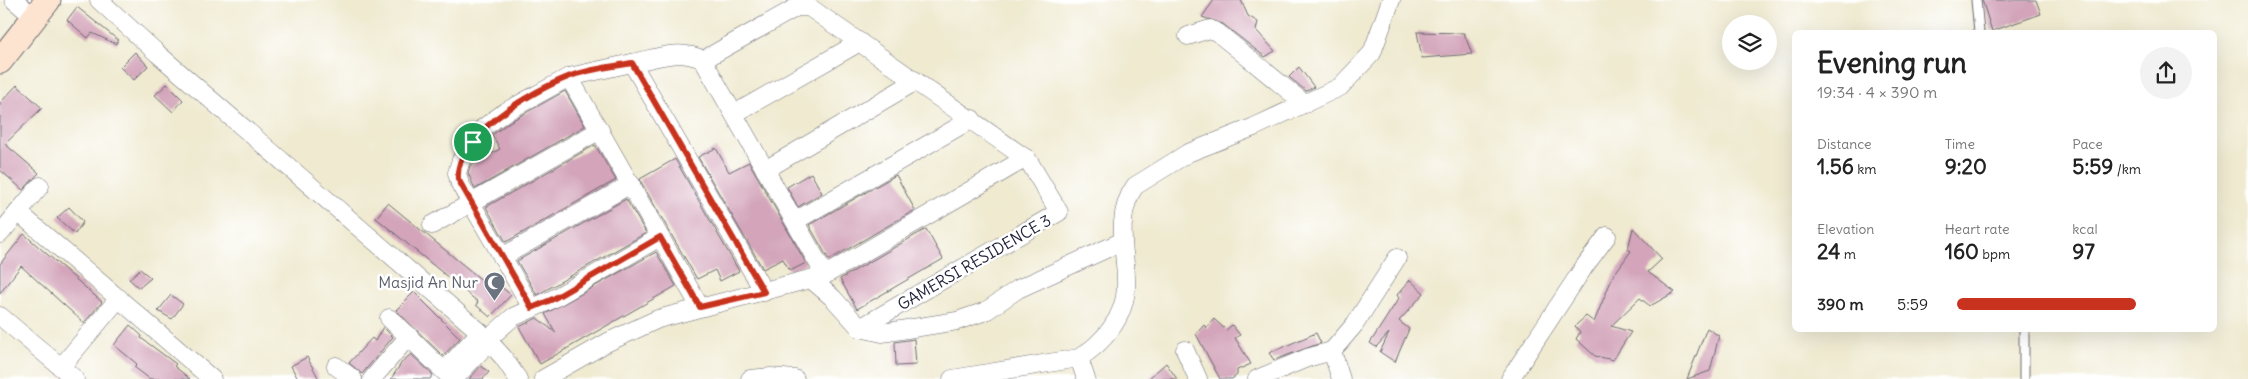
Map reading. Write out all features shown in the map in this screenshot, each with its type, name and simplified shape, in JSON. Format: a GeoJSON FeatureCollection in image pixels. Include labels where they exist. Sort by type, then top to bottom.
{"type":"FeatureCollection","features":[{"type":"Feature","properties":{"kind":"street"},"geometry":{"type":"LineString","coordinates":[[0,61],[41,9],[14,0]]}},
{"type":"Feature","properties":{"kind":"street"},"geometry":{"type":"LineString","coordinates":[[99,0],[151,48],[486,338],[518,379]]}},
{"type":"Feature","properties":{"kind":"street"},"geometry":{"type":"LineString","coordinates":[[952,379],[1079,358],[1093,349],[1109,332],[1121,308],[1126,288],[1121,242],[1126,201],[1136,186],[1188,153],[1305,104],[1340,87],[1372,53],[1391,0]]}},
{"type":"Feature","properties":{"kind":"street","name":"GAMERSI RESIDENCE 3"},"geometry":{"type":"LineString","coordinates":[[703,60],[804,6],[810,7],[1026,158],[1059,212],[860,328]]}},
{"type":"Feature","properties":{"kind":"street"},"geometry":{"type":"LineString","coordinates":[[1188,36],[1210,29],[1218,33],[1305,104]]}},
{"type":"Feature","properties":{"kind":"street"},"geometry":{"type":"LineString","coordinates":[[734,114],[860,42]]}},
{"type":"Feature","properties":{"kind":"street"},"geometry":{"type":"LineString","coordinates":[[532,308],[458,179],[458,166],[483,128],[505,112],[569,77],[677,54],[686,54],[703,60],[795,222],[819,278],[833,298],[860,328]]}},
{"type":"Feature","properties":{"kind":"street"},"geometry":{"type":"LineString","coordinates":[[632,63],[764,292]]}},
{"type":"Feature","properties":{"kind":"street"},"geometry":{"type":"LineString","coordinates":[[569,77],[700,307]]}},
{"type":"Feature","properties":{"kind":"street"},"geometry":{"type":"LineString","coordinates":[[765,170],[916,80]]}},
{"type":"Feature","properties":{"kind":"street"},"geometry":{"type":"LineString","coordinates":[[795,222],[972,119]]}},
{"type":"Feature","properties":{"kind":"street"},"geometry":{"type":"LineString","coordinates":[[432,225],[600,130]]}},
{"type":"Feature","properties":{"kind":"street"},"geometry":{"type":"LineString","coordinates":[[543,379],[618,336],[658,319],[819,278],[1026,158]]}},
{"type":"Feature","properties":{"kind":"street"},"geometry":{"type":"LineString","coordinates":[[502,257],[630,184]]}},
{"type":"Feature","properties":{"kind":"street"},"geometry":{"type":"LineString","coordinates":[[0,234],[40,186]]}},
{"type":"Feature","properties":{"kind":"street"},"geometry":{"type":"LineString","coordinates":[[18,212],[212,379]]}},
{"type":"Feature","properties":{"kind":"street"},"geometry":{"type":"LineString","coordinates":[[1510,379],[1584,267],[1607,236]]}},
{"type":"Feature","properties":{"kind":"street"},"geometry":{"type":"LineString","coordinates":[[389,318],[450,376],[486,338],[513,318],[553,299],[660,237]]}},
{"type":"Feature","properties":{"kind":"street","name":"GAMERSI RESIDENCE 3"},"geometry":{"type":"LineString","coordinates":[[860,328],[882,333],[957,321],[986,311],[1011,293],[1121,242]]}},
{"type":"Feature","properties":{"kind":"street"},"geometry":{"type":"LineString","coordinates":[[1257,379],[1307,358],[1332,351],[1355,324],[1397,258]]}},
{"type":"Feature","properties":{"kind":"street"},"geometry":{"type":"LineString","coordinates":[[61,367],[119,298]]}},
{"type":"Feature","properties":{"kind":"street"},"geometry":{"type":"LineString","coordinates":[[0,316],[75,379]]}},
{"type":"Feature","properties":{"kind":"street"},"geometry":{"type":"LineString","coordinates":[[372,379],[409,336]]}},
{"type":"Feature","properties":{"kind":"street"},"geometry":{"type":"LineString","coordinates":[[1185,350],[1198,379]]}},
{"type":"Feature","properties":{"kind":"street"},"geometry":{"type":"LineString","coordinates":[[1332,351],[1341,379]]}},
{"type":"Feature","properties":{"kind":"street"},"geometry":{"type":"LineString","coordinates":[[1079,358],[1086,379]]}},
{"type":"Feature","properties":{"kind":"street"},"geometry":{"type":"LineString","coordinates":[[336,366],[353,379]]}},
{"type":"Feature","properties":{"kind":"street"},"geometry":{"type":"LineString","coordinates":[[750,379],[770,377],[796,379]]}},
{"type":"Feature","properties":{"kind":"lane"},"geometry":{"type":"LineString","coordinates":[[1976,0],[1979,30]]}},
{"type":"Feature","properties":{"kind":"lane"},"geometry":{"type":"LineString","coordinates":[[2024,332],[2024,379]]}},
{"type":"Feature","properties":{"kind":"building"},"geometry":{"type":"Polygon","coordinates":[[[1214,0],[1241,0],[1248,16],[1258,22],[1256,30],[1275,51],[1265,57],[1223,24],[1202,17],[1214,0]]]}},
{"type":"Feature","properties":{"kind":"building"},"geometry":{"type":"Polygon","coordinates":[[[1982,0],[2036,0],[2041,14],[1992,30],[1982,0]]]}},
{"type":"Feature","properties":{"kind":"building"},"geometry":{"type":"Polygon","coordinates":[[[77,7],[118,40],[116,44],[92,33],[88,38],[67,20],[77,7]]]}},
{"type":"Feature","properties":{"kind":"building"},"geometry":{"type":"Polygon","coordinates":[[[1417,32],[1464,33],[1472,54],[1422,58],[1417,32]]]}},
{"type":"Feature","properties":{"kind":"building"},"geometry":{"type":"Polygon","coordinates":[[[135,52],[148,66],[134,80],[120,67],[135,52]]]}},
{"type":"Feature","properties":{"kind":"building"},"geometry":{"type":"Polygon","coordinates":[[[1299,67],[1314,87],[1306,91],[1289,77],[1299,67]]]}},
{"type":"Feature","properties":{"kind":"building"},"geometry":{"type":"Polygon","coordinates":[[[167,84],[183,100],[173,112],[155,95],[167,84]]]}},
{"type":"Feature","properties":{"kind":"building"},"geometry":{"type":"Polygon","coordinates":[[[17,85],[42,108],[5,144],[39,173],[23,190],[0,170],[0,103],[17,85]]]}},
{"type":"Feature","properties":{"kind":"building"},"geometry":{"type":"Polygon","coordinates":[[[565,91],[585,126],[475,189],[468,173],[470,166],[500,149],[492,135],[511,121],[565,91]]]}},
{"type":"Feature","properties":{"kind":"building"},"geometry":{"type":"Polygon","coordinates":[[[595,145],[616,180],[506,242],[486,207],[595,145]]]}},
{"type":"Feature","properties":{"kind":"building"},"geometry":{"type":"Polygon","coordinates":[[[716,148],[729,172],[749,162],[806,263],[790,271],[783,259],[763,269],[698,157],[716,148]]]}},
{"type":"Feature","properties":{"kind":"building"},"geometry":{"type":"Polygon","coordinates":[[[675,159],[739,271],[720,281],[715,270],[697,279],[641,182],[640,179],[675,159]]]}},
{"type":"Feature","properties":{"kind":"building"},"geometry":{"type":"Polygon","coordinates":[[[811,173],[822,193],[798,207],[787,187],[811,173]]]}},
{"type":"Feature","properties":{"kind":"building"},"geometry":{"type":"Polygon","coordinates":[[[896,175],[915,210],[829,260],[809,225],[896,175]]]}},
{"type":"Feature","properties":{"kind":"building"},"geometry":{"type":"Polygon","coordinates":[[[626,199],[646,233],[537,295],[517,261],[626,199]]]}},
{"type":"Feature","properties":{"kind":"building"},"geometry":{"type":"Polygon","coordinates":[[[388,203],[495,291],[499,285],[511,295],[490,317],[476,305],[478,302],[376,218],[388,203]]]}},
{"type":"Feature","properties":{"kind":"building"},"geometry":{"type":"Polygon","coordinates":[[[69,207],[83,222],[75,234],[57,218],[69,207]]]}},
{"type":"Feature","properties":{"kind":"building"},"geometry":{"type":"Polygon","coordinates":[[[1633,228],[1662,259],[1648,272],[1675,292],[1650,306],[1640,298],[1611,326],[1631,332],[1613,360],[1595,356],[1576,339],[1580,332],[1575,326],[1586,316],[1594,322],[1613,276],[1631,251],[1628,249],[1633,228]]]}},
{"type":"Feature","properties":{"kind":"building"},"geometry":{"type":"Polygon","coordinates":[[[926,229],[943,259],[857,309],[840,279],[926,229]]]}},
{"type":"Feature","properties":{"kind":"building"},"geometry":{"type":"Polygon","coordinates":[[[24,234],[102,302],[84,323],[21,266],[0,293],[0,264],[24,234]]]}},
{"type":"Feature","properties":{"kind":"building"},"geometry":{"type":"Polygon","coordinates":[[[656,252],[676,286],[540,364],[519,327],[537,318],[556,333],[545,314],[656,252]]]}},
{"type":"Feature","properties":{"kind":"building"},"geometry":{"type":"Polygon","coordinates":[[[140,269],[151,278],[139,288],[129,279],[140,269]]]}},
{"type":"Feature","properties":{"kind":"building"},"geometry":{"type":"Polygon","coordinates":[[[1410,280],[1424,293],[1399,321],[1409,329],[1395,362],[1380,352],[1389,333],[1376,347],[1370,343],[1399,298],[1397,295],[1410,280]]]}},
{"type":"Feature","properties":{"kind":"building"},"geometry":{"type":"Polygon","coordinates":[[[414,292],[460,338],[443,356],[396,310],[414,292]]]}},
{"type":"Feature","properties":{"kind":"building"},"geometry":{"type":"Polygon","coordinates":[[[171,295],[183,304],[172,319],[158,311],[171,295]]]}},
{"type":"Feature","properties":{"kind":"building"},"geometry":{"type":"Polygon","coordinates":[[[1214,319],[1226,330],[1232,325],[1240,335],[1235,338],[1251,364],[1237,370],[1237,375],[1232,379],[1220,379],[1196,334],[1204,325],[1207,328],[1214,319]]]}},
{"type":"Feature","properties":{"kind":"building"},"geometry":{"type":"Polygon","coordinates":[[[130,325],[142,336],[141,338],[176,364],[174,366],[190,379],[150,379],[134,367],[137,364],[114,345],[130,325]]]}},
{"type":"Feature","properties":{"kind":"building"},"geometry":{"type":"Polygon","coordinates":[[[383,327],[393,337],[362,374],[349,363],[372,338],[375,341],[383,327]]]}},
{"type":"Feature","properties":{"kind":"building"},"geometry":{"type":"Polygon","coordinates":[[[1707,328],[1719,336],[1710,371],[1687,379],[1707,328]]]}},
{"type":"Feature","properties":{"kind":"building"},"geometry":{"type":"Polygon","coordinates":[[[1316,333],[1321,343],[1274,360],[1269,353],[1316,333]]]}},
{"type":"Feature","properties":{"kind":"building"},"geometry":{"type":"Polygon","coordinates":[[[914,339],[916,365],[896,366],[895,342],[914,339]]]}},
{"type":"Feature","properties":{"kind":"building"},"geometry":{"type":"Polygon","coordinates":[[[411,354],[433,375],[430,379],[391,379],[402,362],[411,354]]]}},
{"type":"Feature","properties":{"kind":"building"},"geometry":{"type":"Polygon","coordinates":[[[307,357],[319,379],[298,379],[291,366],[307,357]]]}},
{"type":"Feature","properties":{"kind":"building"},"geometry":{"type":"Polygon","coordinates":[[[1166,363],[1177,379],[1148,379],[1166,363]]]}},
{"type":"Feature","properties":{"kind":"building"},"geometry":{"type":"Polygon","coordinates":[[[481,366],[489,372],[483,379],[469,379],[481,366]]]}},
{"type":"Feature","properties":{"kind":"place","name":"Masjid An Nur"},"geometry":{"type":"Point","coordinates":[494,301]}},
{"type":"Feature","properties":{"kind":"route"},"geometry":{"type":"LineString","coordinates":[[632,63],[764,292],[700,307],[660,237],[553,299],[532,308],[458,179],[458,166],[473,142],[488,123],[558,82],[584,72],[632,63]]}}]}
